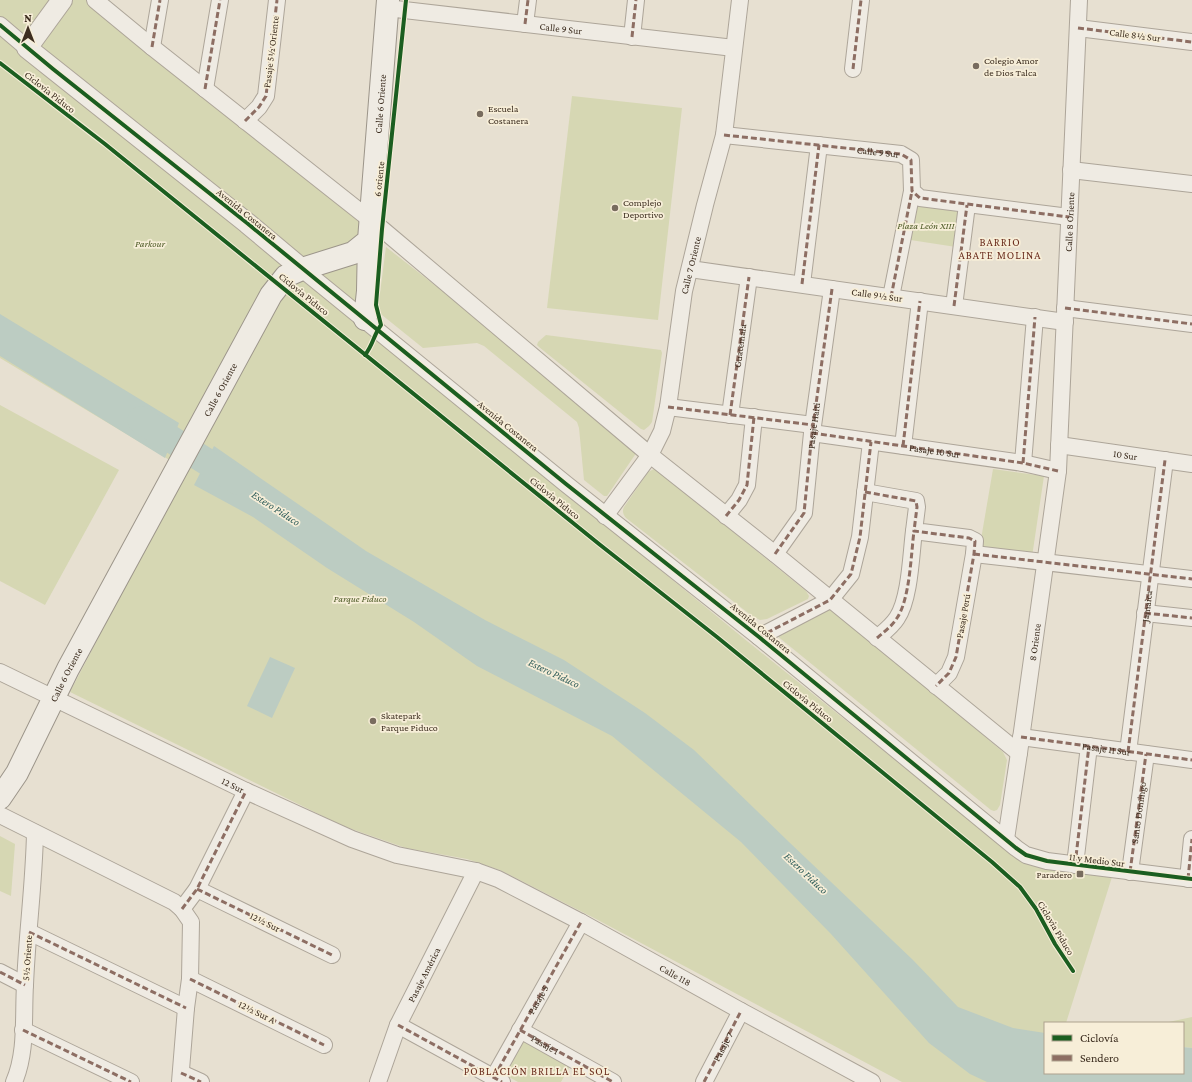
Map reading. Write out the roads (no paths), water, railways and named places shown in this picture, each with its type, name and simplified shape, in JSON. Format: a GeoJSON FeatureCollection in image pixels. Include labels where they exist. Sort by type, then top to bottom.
{"type":"FeatureCollection","features":[{"type":"Feature","properties":{"kind":"main road","name":"Calle 6 Oriente"},"geometry":{"type":"LineString","coordinates":[[0,798],[17,773],[68,669],[271,295],[286,276],[302,269],[353,253],[370,231],[388,4]]}},
{"type":"Feature","properties":{"kind":"main road"},"geometry":{"type":"LineString","coordinates":[[365,319],[368,291],[370,231]]}},
{"type":"Feature","properties":{"kind":"street"},"geometry":{"type":"LineString","coordinates":[[27,48],[62,0]]}},
{"type":"Feature","properties":{"kind":"street"},"geometry":{"type":"LineString","coordinates":[[95,0],[245,121],[370,231],[382,229],[650,455],[776,554],[830,600],[1019,753]]}},
{"type":"Feature","properties":{"kind":"street"},"geometry":{"type":"LineString","coordinates":[[152,47],[160,0]]}},
{"type":"Feature","properties":{"kind":"street"},"geometry":{"type":"LineString","coordinates":[[205,89],[220,0]]}},
{"type":"Feature","properties":{"kind":"street","name":"Pasaje 5½ Oriente"},"geometry":{"type":"LineString","coordinates":[[245,121],[259,107],[266,96],[277,0]]}},
{"type":"Feature","properties":{"kind":"street"},"geometry":{"type":"LineString","coordinates":[[525,24],[528,0]]}},
{"type":"Feature","properties":{"kind":"street"},"geometry":{"type":"LineString","coordinates":[[632,37],[636,0]]}},
{"type":"Feature","properties":{"kind":"street","name":"Calle 7 Oriente"},"geometry":{"type":"LineString","coordinates":[[605,516],[650,455],[662,431],[668,407],[684,291],[705,204],[724,135],[740,0]]}},
{"type":"Feature","properties":{"kind":"street"},"geometry":{"type":"LineString","coordinates":[[853,69],[862,0]]}},
{"type":"Feature","properties":{"kind":"street","name":"Calle 8 Oriente"},"geometry":{"type":"LineString","coordinates":[[1059,445],[1079,0]]}},
{"type":"Feature","properties":{"kind":"street","name":"Calle 9 Sur"},"geometry":{"type":"LineString","coordinates":[[388,4],[525,24],[734,48]]}},
{"type":"Feature","properties":{"kind":"street","name":"Avenida Costanera"},"geometry":{"type":"LineString","coordinates":[[0,25],[247,223],[605,516],[759,637],[1006,839]]}},
{"type":"Feature","properties":{"kind":"street","name":"Calle 8½ Sur"},"geometry":{"type":"LineString","coordinates":[[1078,28],[1192,42]]}},
{"type":"Feature","properties":{"kind":"street","name":"Calle 9 Sur"},"geometry":{"type":"LineString","coordinates":[[724,135],[901,154],[911,160],[912,191]]}},
{"type":"Feature","properties":{"kind":"street"},"geometry":{"type":"LineString","coordinates":[[802,284],[819,145]]}},
{"type":"Feature","properties":{"kind":"street"},"geometry":{"type":"LineString","coordinates":[[1071,170],[1192,184]]}},
{"type":"Feature","properties":{"kind":"street"},"geometry":{"type":"LineString","coordinates":[[891,296],[912,191],[920,198],[1069,217]]}},
{"type":"Feature","properties":{"kind":"street"},"geometry":{"type":"LineString","coordinates":[[954,306],[966,204]]}},
{"type":"Feature","properties":{"kind":"street","name":"Calle 9½ Sur"},"geometry":{"type":"LineString","coordinates":[[690,269],[891,296],[1035,318],[1065,315],[1192,324]]}},
{"type":"Feature","properties":{"kind":"street","name":"Guatemala"},"geometry":{"type":"LineString","coordinates":[[730,415],[749,277]]}},
{"type":"Feature","properties":{"kind":"street","name":"Pasaje Haiti"},"geometry":{"type":"LineString","coordinates":[[776,554],[804,513],[813,429],[832,289]]}},
{"type":"Feature","properties":{"kind":"street"},"geometry":{"type":"LineString","coordinates":[[903,446],[920,301]]}},
{"type":"Feature","properties":{"kind":"street"},"geometry":{"type":"LineString","coordinates":[[1023,463],[1035,318]]}},
{"type":"Feature","properties":{"kind":"street","name":"Pasaje 10 Sur"},"geometry":{"type":"LineString","coordinates":[[668,407],[754,417],[871,442],[1023,463],[1058,471]]}},
{"type":"Feature","properties":{"kind":"street"},"geometry":{"type":"LineString","coordinates":[[726,516],[739,500],[747,485],[754,417]]}},
{"type":"Feature","properties":{"kind":"street"},"geometry":{"type":"LineString","coordinates":[[759,637],[830,600],[851,574],[860,537],[871,442]]}},
{"type":"Feature","properties":{"kind":"street","name":"10 Sur"},"geometry":{"type":"LineString","coordinates":[[1059,445],[1192,464]]}},
{"type":"Feature","properties":{"kind":"street","name":"8 Oriente"},"geometry":{"type":"LineString","coordinates":[[1006,839],[1046,563],[1058,471],[1059,445]]}},
{"type":"Feature","properties":{"kind":"street","name":"Jamaica"},"geometry":{"type":"LineString","coordinates":[[1128,752],[1165,460]]}},
{"type":"Feature","properties":{"kind":"street"},"geometry":{"type":"LineString","coordinates":[[865,492],[916,500],[917,507],[904,604],[898,617],[890,627],[877,638]]}},
{"type":"Feature","properties":{"kind":"street"},"geometry":{"type":"LineString","coordinates":[[914,531],[969,538],[974,548],[1046,563],[1192,579]]}},
{"type":"Feature","properties":{"kind":"street","name":"Pasaje Perú"},"geometry":{"type":"LineString","coordinates":[[936,686],[949,673],[956,657],[974,548]]}},
{"type":"Feature","properties":{"kind":"street"},"geometry":{"type":"LineString","coordinates":[[1145,613],[1192,618]]}},
{"type":"Feature","properties":{"kind":"street","name":"12 Sur"},"geometry":{"type":"LineString","coordinates":[[0,672],[246,791],[352,839],[398,855],[476,871]]}},
{"type":"Feature","properties":{"kind":"street","name":"Pasaje 11 Sur"},"geometry":{"type":"LineString","coordinates":[[1021,737],[1192,760]]}},
{"type":"Feature","properties":{"kind":"street"},"geometry":{"type":"LineString","coordinates":[[1075,865],[1089,746]]}},
{"type":"Feature","properties":{"kind":"street","name":"Santo Domingo"},"geometry":{"type":"LineString","coordinates":[[1130,872],[1146,754]]}},
{"type":"Feature","properties":{"kind":"street"},"geometry":{"type":"LineString","coordinates":[[182,909],[197,889],[246,791]]}},
{"type":"Feature","properties":{"kind":"street"},"geometry":{"type":"LineString","coordinates":[[0,814],[35,833],[159,894],[174,902],[182,909],[191,922],[190,979],[186,1008],[181,1077],[201,1082]]}},
{"type":"Feature","properties":{"kind":"street","name":"5½ Oriente"},"geometry":{"type":"LineString","coordinates":[[14,1082],[21,1055],[35,833]]}},
{"type":"Feature","properties":{"kind":"street","name":"11 y Medio Sur"},"geometry":{"type":"LineString","coordinates":[[1006,839],[1026,855],[1036,859],[1190,879]]}},
{"type":"Feature","properties":{"kind":"street"},"geometry":{"type":"LineString","coordinates":[[1190,879],[1192,839]]}},
{"type":"Feature","properties":{"kind":"street","name":"Calle 118"},"geometry":{"type":"LineString","coordinates":[[476,871],[498,879],[581,922],[872,1082]]}},
{"type":"Feature","properties":{"kind":"street","name":"Pasaje América"},"geometry":{"type":"LineString","coordinates":[[378,1082],[398,1025],[476,871]]}},
{"type":"Feature","properties":{"kind":"street","name":"12½ Sur"},"geometry":{"type":"LineString","coordinates":[[197,889],[332,955]]}},
{"type":"Feature","properties":{"kind":"street","name":"Pasaje 5"},"geometry":{"type":"LineString","coordinates":[[498,1079],[520,1030],[581,922]]}},
{"type":"Feature","properties":{"kind":"street"},"geometry":{"type":"LineString","coordinates":[[29,932],[186,1008]]}},
{"type":"Feature","properties":{"kind":"street"},"geometry":{"type":"LineString","coordinates":[[0,972],[25,985]]}},
{"type":"Feature","properties":{"kind":"street","name":"12½ Sur A"},"geometry":{"type":"LineString","coordinates":[[190,979],[324,1045]]}},
{"type":"Feature","properties":{"kind":"street","name":"Pasaje 7"},"geometry":{"type":"LineString","coordinates":[[704,1082],[741,1011]]}},
{"type":"Feature","properties":{"kind":"street"},"geometry":{"type":"LineString","coordinates":[[398,1025],[498,1079]]}},
{"type":"Feature","properties":{"kind":"street"},"geometry":{"type":"LineString","coordinates":[[23,1030],[131,1082]]}},
{"type":"Feature","properties":{"kind":"street","name":"Pasaje 1"},"geometry":{"type":"LineString","coordinates":[[520,1030],[603,1080]]}},
{"type":"Feature","properties":{"kind":"water"},"geometry":{"type":"Polygon","coordinates":[[[0,314],[179,423],[165,458],[0,356],[0,314]]]}},
{"type":"Feature","properties":{"kind":"water"},"geometry":{"type":"Polygon","coordinates":[[[214,446],[366,551],[485,620],[564,660],[645,713],[694,750],[913,960],[958,1007],[1013,1028],[1044,1033],[1044,1074],[1184,1074],[1184,1047],[1192,1048],[1192,1082],[987,1082],[970,1074],[929,1043],[831,934],[741,842],[612,736],[477,666],[414,622],[327,568],[253,517],[194,485],[214,446]]]}},
{"type":"Feature","properties":{"kind":"water"},"geometry":{"type":"Polygon","coordinates":[[[270,657],[295,668],[272,718],[247,706],[270,657]]]}},
{"type":"Feature","properties":{"kind":"waterway","name":"Estero Piduco"},"geometry":{"type":"LineString","coordinates":[[141,420],[237,481]]}},
{"type":"Feature","properties":{"kind":"place","name":"Colegio Amor de Dios Talca"},"geometry":{"type":"Point","coordinates":[976,66]}},
{"type":"Feature","properties":{"kind":"place","name":"Escuela Costanera"},"geometry":{"type":"Point","coordinates":[480,114]}},
{"type":"Feature","properties":{"kind":"place","name":"Complejo Deportivo"},"geometry":{"type":"Point","coordinates":[615,208]}},
{"type":"Feature","properties":{"kind":"place","name":"Skatepark Parque Piduco"},"geometry":{"type":"Point","coordinates":[373,721]}},
{"type":"Feature","properties":{"kind":"place","name":"Paradero"},"geometry":{"type":"Point","coordinates":[1080,874]}},
{"type":"Feature","properties":{"kind":"district","name":"BARRIO ABATE MOLINA"},"geometry":{"type":"Point","coordinates":[1000,248]}},
{"type":"Feature","properties":{"kind":"district","name":"POBLACIÓN BRILLA EL SOL"},"geometry":{"type":"Point","coordinates":[537,1071]}},
{"type":"Feature","properties":{"kind":"park label","name":"Plaza León XIII"},"geometry":{"type":"Point","coordinates":[926,225]}},
{"type":"Feature","properties":{"kind":"park label","name":"Parkour"},"geometry":{"type":"Point","coordinates":[150,243]}},
{"type":"Feature","properties":{"kind":"park label","name":"Parque Piduco"},"geometry":{"type":"Point","coordinates":[360,598]}}]}
